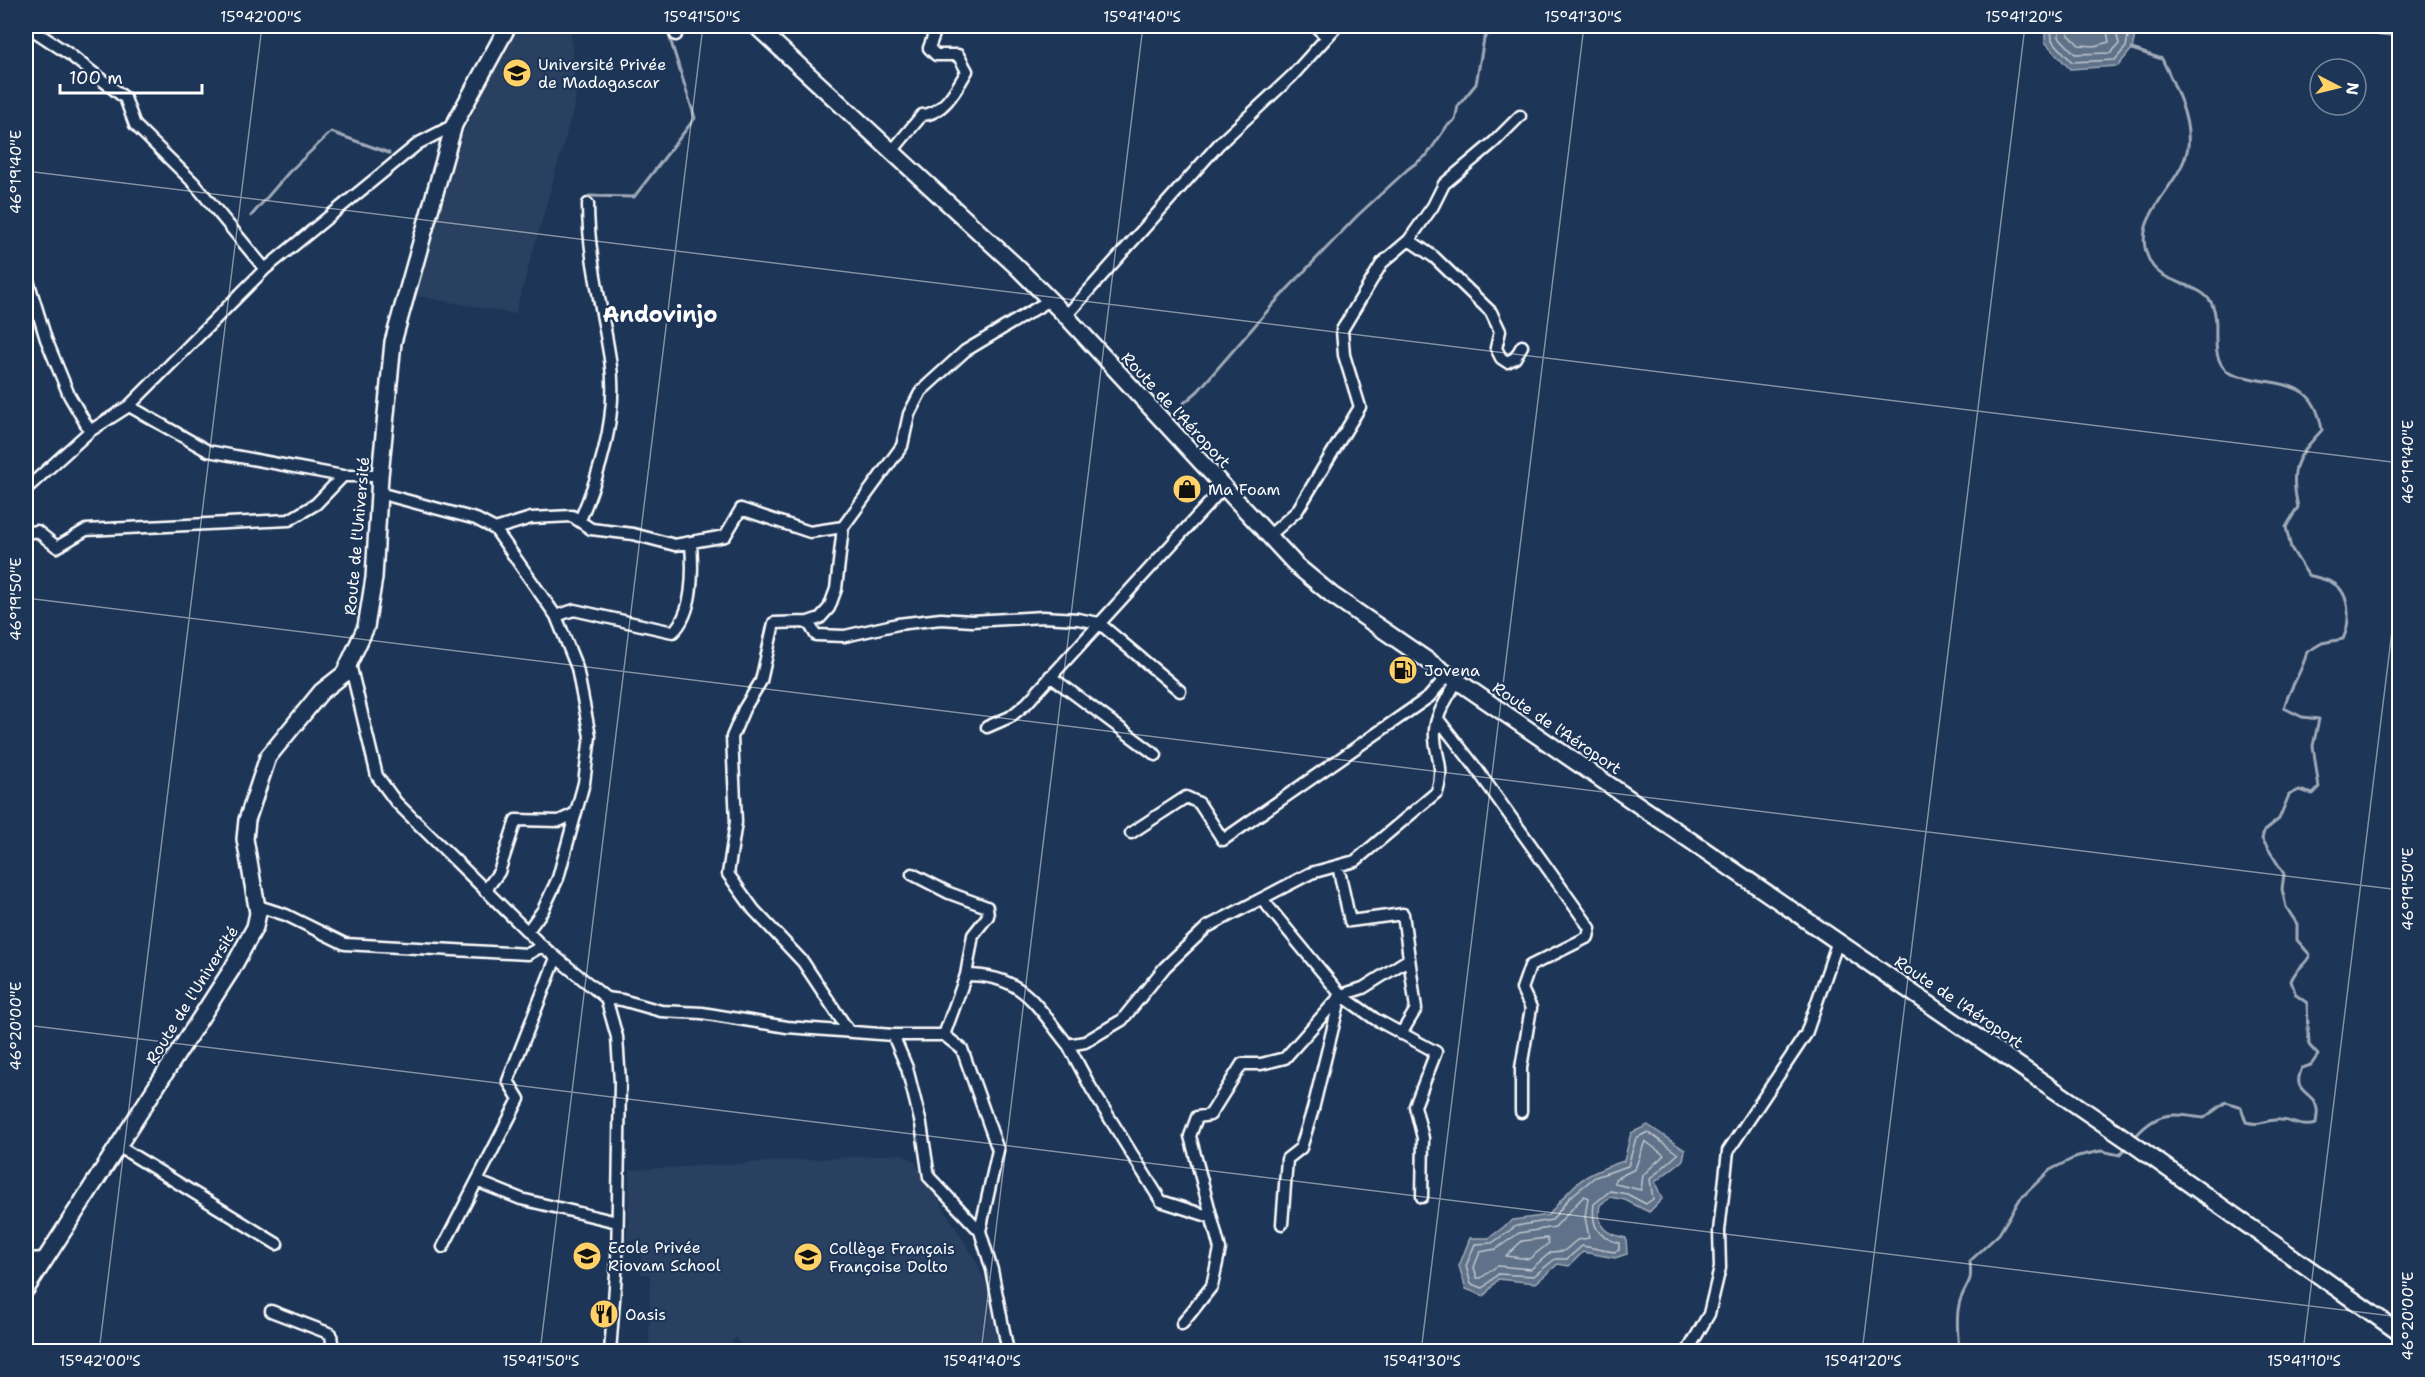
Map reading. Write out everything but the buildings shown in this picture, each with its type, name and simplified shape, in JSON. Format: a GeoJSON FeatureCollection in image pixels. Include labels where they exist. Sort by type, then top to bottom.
{"type":"FeatureCollection","features":[{"type":"Feature","properties":{"kind":"main road","name":"Route de l'Université"},"geometry":{"type":"LineString","coordinates":[[26,1289],[232,969],[255,927],[258,906],[245,839],[247,820],[268,757],[321,692],[344,674],[368,617],[374,578],[380,476],[393,342],[454,125],[508,26]]}},
{"type":"Feature","properties":{"kind":"main road","name":"Route de l'Aéroport"},"geometry":{"type":"LineString","coordinates":[[759,27],[893,150],[1050,300],[1297,566],[1332,595],[2126,1139],[2400,1333]]}},
{"type":"Feature","properties":{"kind":"street"},"geometry":{"type":"LineString","coordinates":[[27,26],[69,54],[125,98],[135,125],[194,183],[265,268]]}},
{"type":"Feature","properties":{"kind":"street"},"geometry":{"type":"LineString","coordinates":[[893,150],[922,115],[935,113],[956,90],[967,70],[958,55],[936,55],[929,48],[937,26]]}},
{"type":"Feature","properties":{"kind":"street"},"geometry":{"type":"LineString","coordinates":[[1315,26],[1327,37]]}},
{"type":"Feature","properties":{"kind":"street"},"geometry":{"type":"LineString","coordinates":[[1066,316],[1219,144],[1292,76],[1337,26]]}},
{"type":"Feature","properties":{"kind":"street"},"geometry":{"type":"LineString","coordinates":[[1269,536],[1297,510],[1360,407],[1344,355],[1342,330],[1383,263],[1409,240],[1433,206],[1444,184],[1494,142],[1520,116]]}},
{"type":"Feature","properties":{"kind":"street"},"geometry":{"type":"LineString","coordinates":[[26,489],[90,431],[129,406],[265,268],[419,143],[454,125]]}},
{"type":"Feature","properties":{"kind":"street"},"geometry":{"type":"LineString","coordinates":[[580,520],[590,497],[609,431],[612,393],[611,361],[594,276],[588,204]]}},
{"type":"Feature","properties":{"kind":"street"},"geometry":{"type":"LineString","coordinates":[[1409,240],[1434,257],[1491,312],[1500,332],[1496,348],[1501,358],[1507,362],[1515,358],[1522,346]]}},
{"type":"Feature","properties":{"kind":"street"},"geometry":{"type":"LineString","coordinates":[[26,274],[46,339],[69,395],[90,431]]}},
{"type":"Feature","properties":{"kind":"street"},"geometry":{"type":"LineString","coordinates":[[848,1030],[803,962],[754,910],[728,874],[736,822],[732,737],[744,709],[761,681],[774,623],[808,622],[820,618],[829,608],[836,589],[843,527],[902,446],[909,414],[921,391],[965,351],[1050,300]]}},
{"type":"Feature","properties":{"kind":"street"},"geometry":{"type":"LineString","coordinates":[[129,406],[208,451],[343,476],[380,476]]}},
{"type":"Feature","properties":{"kind":"street"},"geometry":{"type":"LineString","coordinates":[[26,533],[37,531],[57,547],[86,530],[289,520],[316,504],[343,476]]}},
{"type":"Feature","properties":{"kind":"street"},"geometry":{"type":"LineString","coordinates":[[987,727],[1010,717],[1027,703],[1223,488]]}},
{"type":"Feature","properties":{"kind":"street"},"geometry":{"type":"LineString","coordinates":[[379,493],[476,519],[495,528],[556,616],[577,668],[590,736],[584,783],[558,878],[543,910],[527,932]]}},
{"type":"Feature","properties":{"kind":"street"},"geometry":{"type":"LineString","coordinates":[[495,528],[531,518],[572,516],[591,529],[607,533],[633,534],[675,545],[725,536],[741,509],[810,532],[843,527]]}},
{"type":"Feature","properties":{"kind":"street"},"geometry":{"type":"LineString","coordinates":[[556,616],[574,610],[673,632],[680,625],[689,597],[692,568],[691,543]]}},
{"type":"Feature","properties":{"kind":"street"},"geometry":{"type":"LineString","coordinates":[[808,622],[816,635],[845,636],[898,624],[941,619],[972,621],[1043,617],[1099,623],[1180,691]]}},
{"type":"Feature","properties":{"kind":"street"},"geometry":{"type":"LineString","coordinates":[[350,664],[377,776],[396,802],[527,932],[606,999],[617,1037],[620,1082],[617,1222],[610,1352]]}},
{"type":"Feature","properties":{"kind":"street"},"geometry":{"type":"LineString","coordinates":[[1050,676],[1156,755]]}},
{"type":"Feature","properties":{"kind":"street"},"geometry":{"type":"LineString","coordinates":[[1068,1045],[1085,1042],[1122,1020],[1165,967],[1207,927],[1311,873],[1355,861],[1437,792],[1443,775],[1434,732],[1452,679]]}},
{"type":"Feature","properties":{"kind":"street"},"geometry":{"type":"LineString","coordinates":[[1131,833],[1186,797],[1199,803],[1223,840],[1452,679]]}},
{"type":"Feature","properties":{"kind":"street"},"geometry":{"type":"LineString","coordinates":[[1438,718],[1590,928],[1588,937],[1530,966],[1522,989],[1531,1008],[1521,1068],[1521,1112]]}},
{"type":"Feature","properties":{"kind":"street"},"geometry":{"type":"LineString","coordinates":[[485,891],[499,872],[516,820],[559,821],[574,814]]}},
{"type":"Feature","properties":{"kind":"street"},"geometry":{"type":"LineString","coordinates":[[1338,866],[1350,921],[1403,914],[1416,1010],[1401,1034]]}},
{"type":"Feature","properties":{"kind":"street"},"geometry":{"type":"LineString","coordinates":[[912,874],[949,893],[987,907],[988,916],[973,935],[966,975],[944,1035]]}},
{"type":"Feature","properties":{"kind":"street"},"geometry":{"type":"LineString","coordinates":[[1262,899],[1341,995],[1401,1034],[1436,1052],[1415,1106],[1424,1138],[1422,1197]]}},
{"type":"Feature","properties":{"kind":"street"},"geometry":{"type":"LineString","coordinates":[[258,906],[286,915],[345,944],[528,954],[542,946]]}},
{"type":"Feature","properties":{"kind":"street"},"geometry":{"type":"LineString","coordinates":[[1687,1352],[1709,1314],[1720,1268],[1719,1232],[1728,1152],[1806,1034],[1838,941]]}},
{"type":"Feature","properties":{"kind":"street"},"geometry":{"type":"LineString","coordinates":[[443,1247],[479,1182],[519,1099],[508,1080],[555,958]]}},
{"type":"Feature","properties":{"kind":"street"},"geometry":{"type":"LineString","coordinates":[[1182,1324],[1212,1286],[1220,1249],[1190,1136],[1197,1117],[1210,1115],[1242,1064],[1262,1064],[1285,1058],[1341,995],[1364,988],[1409,959]]}},
{"type":"Feature","properties":{"kind":"street"},"geometry":{"type":"LineString","coordinates":[[966,975],[989,975],[1018,986],[1068,1045],[1091,1088],[1161,1201],[1211,1216]]}},
{"type":"Feature","properties":{"kind":"street"},"geometry":{"type":"LineString","coordinates":[[1282,1224],[1287,1160],[1301,1148],[1341,995]]}},
{"type":"Feature","properties":{"kind":"street"},"geometry":{"type":"LineString","coordinates":[[606,999],[622,1000],[661,1011],[702,1013],[787,1027],[892,1035],[944,1035],[962,1049],[998,1150],[980,1231]]}},
{"type":"Feature","properties":{"kind":"street"},"geometry":{"type":"LineString","coordinates":[[892,1035],[907,1068],[921,1124],[929,1177],[980,1231],[992,1270],[1008,1352]]}},
{"type":"Feature","properties":{"kind":"street"},"geometry":{"type":"LineString","coordinates":[[118,1146],[277,1244]]}},
{"type":"Feature","properties":{"kind":"street"},"geometry":{"type":"LineString","coordinates":[[479,1182],[521,1199],[617,1222]]}},
{"type":"Feature","properties":{"kind":"street"},"geometry":{"type":"LineString","coordinates":[[26,1259],[45,1258]]}},
{"type":"Feature","properties":{"kind":"street"},"geometry":{"type":"LineString","coordinates":[[271,1311],[331,1334],[335,1348],[333,1352]]}},
{"type":"Feature","properties":{"kind":"shaded area"},"geometry":{"type":"Polygon","coordinates":[[[516,26],[570,26],[576,100],[515,314],[417,296],[448,164],[516,26]]]}},
{"type":"Feature","properties":{"kind":"shaded area","name":"Collège Français Françoise Dolto"},"geometry":{"type":"Polygon","coordinates":[[[902,1154],[915,1162],[978,1264],[1010,1343],[1010,1351],[744,1351],[736,1337],[728,1348],[716,1351],[649,1351],[650,1275],[641,1274],[641,1240],[627,1240],[630,1170],[902,1154]]]}},
{"type":"Feature","properties":{"kind":"water"},"geometry":{"type":"Polygon","coordinates":[[[2045,26],[2123,26],[2136,31],[2132,49],[2118,66],[2070,69],[2045,42],[2045,26]]]}},
{"type":"Feature","properties":{"kind":"water"},"geometry":{"type":"Polygon","coordinates":[[[1648,1125],[1685,1150],[1683,1160],[1655,1182],[1662,1199],[1649,1212],[1625,1200],[1610,1197],[1600,1205],[1601,1224],[1607,1232],[1626,1238],[1627,1254],[1615,1258],[1583,1252],[1569,1266],[1558,1264],[1536,1283],[1498,1279],[1484,1296],[1466,1289],[1459,1266],[1470,1238],[1489,1238],[1513,1220],[1549,1215],[1581,1180],[1599,1170],[1624,1161],[1631,1133],[1648,1125]]]}},
{"type":"Feature","properties":{"kind":"waterway"},"geometry":{"type":"LineString","coordinates":[[589,196],[634,197],[695,118],[666,26]]}},
{"type":"Feature","properties":{"kind":"waterway"},"geometry":{"type":"LineString","coordinates":[[1179,421],[1184,403],[1198,391],[1277,300],[1357,216],[1408,169],[1427,155],[1447,126],[1455,120],[1458,106],[1476,84],[1484,39],[1494,26]]}},
{"type":"Feature","properties":{"kind":"waterway"},"geometry":{"type":"LineString","coordinates":[[2132,49],[2162,59],[2181,101],[2188,135],[2184,161],[2149,218],[2145,233],[2145,248],[2152,265],[2158,272],[2200,292],[2212,304],[2216,321],[2216,349],[2222,365],[2228,372],[2295,388],[2304,393],[2312,402],[2318,413],[2322,430],[2306,448],[2297,464],[2294,482],[2298,507],[2286,527],[2291,548],[2308,575],[2338,586],[2348,608],[2346,632],[2343,639],[2322,643],[2307,652],[2284,708],[2302,717],[2319,719],[2313,746],[2319,788],[2313,794],[2299,790],[2289,795],[2279,819],[2264,831],[2262,839],[2284,874],[2282,889],[2286,907],[2297,924],[2297,940],[2310,955],[2291,981],[2296,995],[2307,1003],[2309,1045],[2318,1055],[2311,1065],[2302,1068],[2299,1076],[2301,1087],[2315,1103],[2316,1124],[2305,1125],[2280,1120],[2246,1122],[2241,1107],[2226,1102],[2204,1118],[2182,1115],[2164,1116],[2149,1123],[2133,1139]]}},
{"type":"Feature","properties":{"kind":"waterway"},"geometry":{"type":"LineString","coordinates":[[251,216],[289,172],[331,132],[389,153]]}},
{"type":"Feature","properties":{"kind":"waterway"},"geometry":{"type":"LineString","coordinates":[[1959,1352],[1958,1310],[1971,1274],[1970,1261],[1999,1234],[2020,1199],[2050,1170],[2078,1156],[2101,1151],[2120,1155],[2127,1146]]}},
{"type":"Feature","properties":{"kind":"place","name":"Université Privée de Madagascar"},"geometry":{"type":"Point","coordinates":[517,73]}},
{"type":"Feature","properties":{"kind":"place","name":"Ma Foam"},"geometry":{"type":"Point","coordinates":[1187,489]}},
{"type":"Feature","properties":{"kind":"place","name":"Jovena"},"geometry":{"type":"Point","coordinates":[1403,670]}},
{"type":"Feature","properties":{"kind":"place","name":"Ecole Privée Riovam School"},"geometry":{"type":"Point","coordinates":[587,1256]}},
{"type":"Feature","properties":{"kind":"place","name":"Collège Français Françoise Dolto"},"geometry":{"type":"Point","coordinates":[808,1257]}},
{"type":"Feature","properties":{"kind":"place","name":"Oasis"},"geometry":{"type":"Point","coordinates":[604,1314]}},
{"type":"Feature","properties":{"kind":"district","name":"Andovinjo"},"geometry":{"type":"Point","coordinates":[660,314]}}]}
